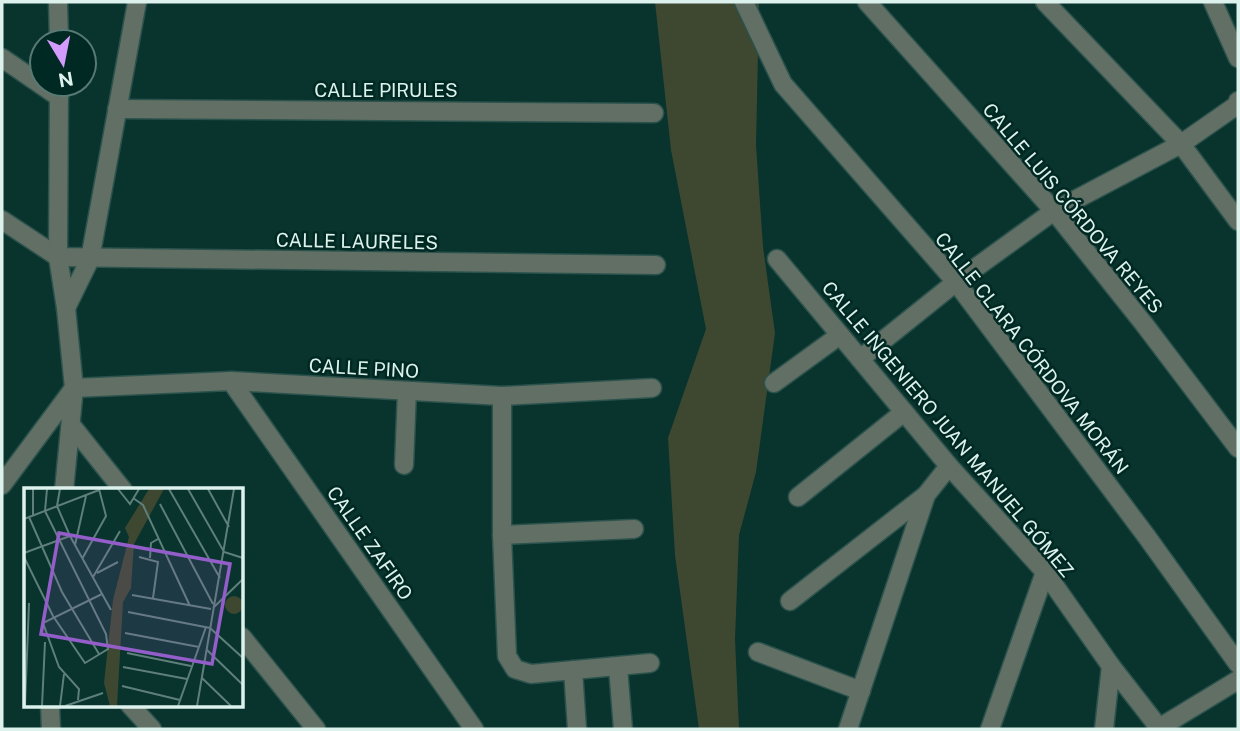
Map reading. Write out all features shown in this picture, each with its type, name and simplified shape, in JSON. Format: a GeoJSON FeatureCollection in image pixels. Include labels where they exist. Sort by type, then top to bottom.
{"type":"FeatureCollection","features":[{"type":"Feature","properties":{"kind":"street"},"geometry":{"type":"LineString","coordinates":[[58,2],[59,28]]}},
{"type":"Feature","properties":{"kind":"street"},"geometry":{"type":"LineString","coordinates":[[66,308],[90,258],[137,2]]}},
{"type":"Feature","properties":{"kind":"street","name":"CALLE CLARA CÓRDOVA MORÁN"},"geometry":{"type":"LineString","coordinates":[[744,2],[783,84],[956,282],[1147,537],[1238,664]]}},
{"type":"Feature","properties":{"kind":"street","name":"CALLE LUIS CÓRDOVA REYES"},"geometry":{"type":"LineString","coordinates":[[867,2],[1054,211],[1238,448]]}},
{"type":"Feature","properties":{"kind":"street"},"geometry":{"type":"LineString","coordinates":[[1045,2],[1181,144],[1238,221]]}},
{"type":"Feature","properties":{"kind":"street"},"geometry":{"type":"LineString","coordinates":[[1213,2],[1238,58]]}},
{"type":"Feature","properties":{"kind":"street"},"geometry":{"type":"LineString","coordinates":[[2,58],[28,73]]}},
{"type":"Feature","properties":{"kind":"street"},"geometry":{"type":"LineString","coordinates":[[59,98],[58,257],[74,388],[64,488]]}},
{"type":"Feature","properties":{"kind":"street"},"geometry":{"type":"LineString","coordinates":[[860,359],[956,282],[1054,211],[1181,144],[1237,105],[1238,101]]}},
{"type":"Feature","properties":{"kind":"street","name":"CALLE PIRULES"},"geometry":{"type":"LineString","coordinates":[[117,109],[654,113]]}},
{"type":"Feature","properties":{"kind":"street"},"geometry":{"type":"LineString","coordinates":[[2,220],[58,257]]}},
{"type":"Feature","properties":{"kind":"street","name":"CALLE LAURELES"},"geometry":{"type":"LineString","coordinates":[[58,257],[656,265]]}},
{"type":"Feature","properties":{"kind":"street","name":"CALLE INGENIERO JUAN MANUEL GÓMEZ"},"geometry":{"type":"LineString","coordinates":[[777,260],[949,466],[1045,572],[1159,729]]}},
{"type":"Feature","properties":{"kind":"street"},"geometry":{"type":"LineString","coordinates":[[774,383],[840,335]]}},
{"type":"Feature","properties":{"kind":"street","name":"CALLE PINO"},"geometry":{"type":"LineString","coordinates":[[74,388],[231,381],[502,396],[652,388]]}},
{"type":"Feature","properties":{"kind":"street","name":"CALLE ZAFIRO"},"geometry":{"type":"LineString","coordinates":[[231,381],[474,729]]}},
{"type":"Feature","properties":{"kind":"street"},"geometry":{"type":"LineString","coordinates":[[2,485],[74,388]]}},
{"type":"Feature","properties":{"kind":"street"},"geometry":{"type":"LineString","coordinates":[[404,465],[407,391]]}},
{"type":"Feature","properties":{"kind":"street"},"geometry":{"type":"LineString","coordinates":[[502,396],[502,535],[507,656],[515,669],[531,674],[650,663]]}},
{"type":"Feature","properties":{"kind":"street"},"geometry":{"type":"LineString","coordinates":[[798,497],[904,412]]}},
{"type":"Feature","properties":{"kind":"street"},"geometry":{"type":"LineString","coordinates":[[72,426],[121,488]]}},
{"type":"Feature","properties":{"kind":"street"},"geometry":{"type":"LineString","coordinates":[[790,601],[926,495],[949,466]]}},
{"type":"Feature","properties":{"kind":"street"},"geometry":{"type":"LineString","coordinates":[[848,729],[926,495]]}},
{"type":"Feature","properties":{"kind":"street"},"geometry":{"type":"LineString","coordinates":[[502,535],[634,529]]}},
{"type":"Feature","properties":{"kind":"street"},"geometry":{"type":"LineString","coordinates":[[990,729],[1045,572]]}},
{"type":"Feature","properties":{"kind":"street"},"geometry":{"type":"LineString","coordinates":[[243,638],[316,729]]}},
{"type":"Feature","properties":{"kind":"street"},"geometry":{"type":"LineString","coordinates":[[758,652],[860,691]]}},
{"type":"Feature","properties":{"kind":"street"},"geometry":{"type":"LineString","coordinates":[[1104,729],[1111,666]]}},
{"type":"Feature","properties":{"kind":"street"},"geometry":{"type":"LineString","coordinates":[[618,667],[623,729]]}},
{"type":"Feature","properties":{"kind":"street"},"geometry":{"type":"LineString","coordinates":[[573,670],[577,729]]}},
{"type":"Feature","properties":{"kind":"street"},"geometry":{"type":"LineString","coordinates":[[1159,729],[1238,680]]}},
{"type":"Feature","properties":{"kind":"street"},"geometry":{"type":"LineString","coordinates":[[50,706],[51,729]]}},
{"type":"Feature","properties":{"kind":"street"},"geometry":{"type":"LineString","coordinates":[[131,706],[152,729]]}},
{"type":"Feature","properties":{"kind":"green space"},"geometry":{"type":"Polygon","coordinates":[[[655,2],[759,2],[756,145],[763,247],[775,333],[756,472],[739,535],[735,639],[739,729],[699,729],[675,555],[668,438],[706,329],[671,150],[655,2]]]}}]}
